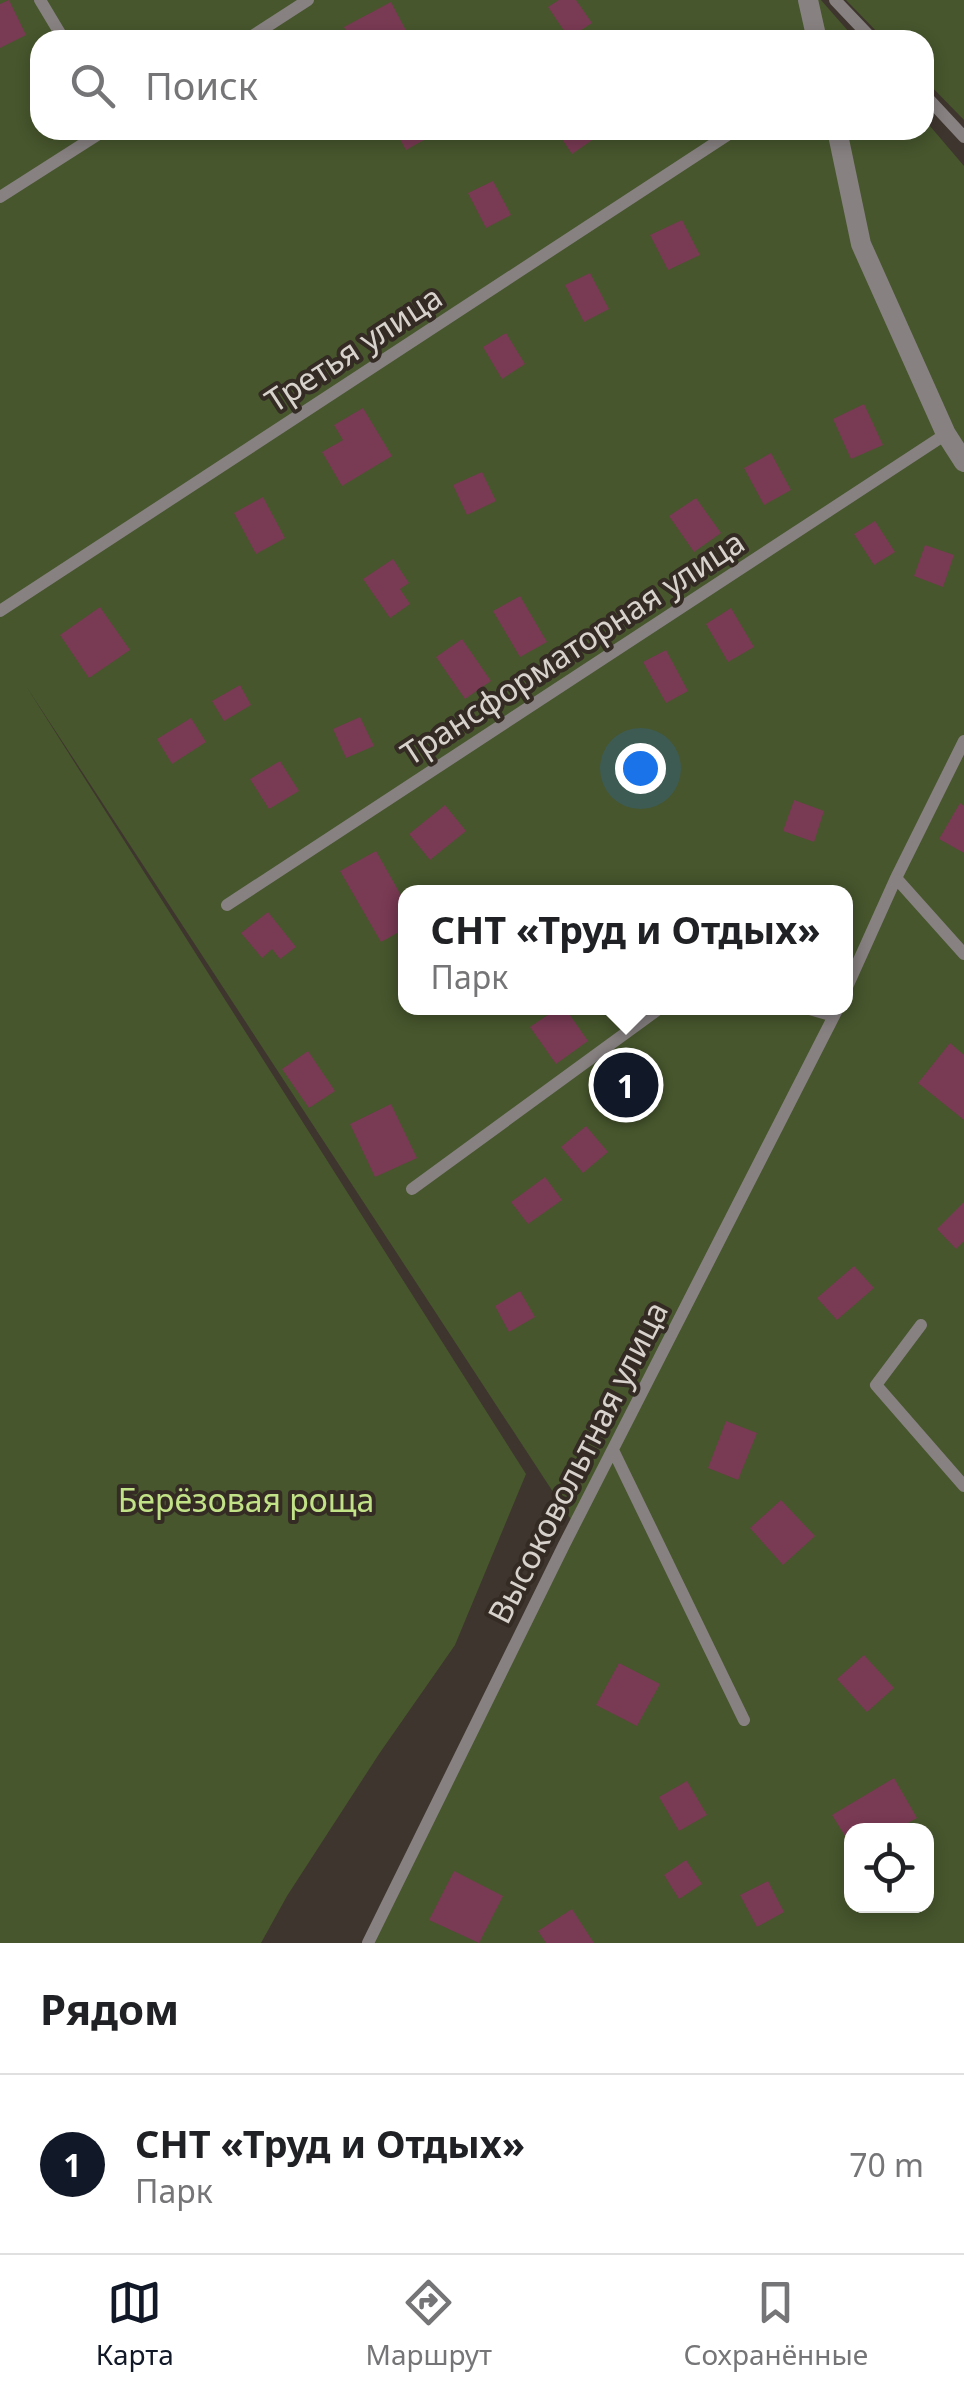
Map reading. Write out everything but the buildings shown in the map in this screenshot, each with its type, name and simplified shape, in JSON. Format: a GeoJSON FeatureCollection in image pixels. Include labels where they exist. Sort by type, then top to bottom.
{"type":"FeatureCollection","features":[{"type":"Feature","properties":{"kind":"street"},"geometry":{"type":"LineString","coordinates":[[808,0],[815,30]]}},
{"type":"Feature","properties":{"kind":"street"},"geometry":{"type":"LineString","coordinates":[[838,140],[861,244],[946,434],[964,462]]}},
{"type":"Feature","properties":{"kind":"lane"},"geometry":{"type":"LineString","coordinates":[[40,0],[58,30]]}},
{"type":"Feature","properties":{"kind":"lane"},"geometry":{"type":"LineString","coordinates":[[262,30],[308,0]]}},
{"type":"Feature","properties":{"kind":"lane"},"geometry":{"type":"LineString","coordinates":[[835,0],[864,30]]}},
{"type":"Feature","properties":{"kind":"lane"},"geometry":{"type":"LineString","coordinates":[[934,105],[964,137]]}},
{"type":"Feature","properties":{"kind":"lane"},"geometry":{"type":"LineString","coordinates":[[0,197],[89,140]]}},
{"type":"Feature","properties":{"kind":"lane","name":"Третья улица"},"geometry":{"type":"LineString","coordinates":[[0,611],[721,140]]}},
{"type":"Feature","properties":{"kind":"lane","name":"Трансформаторная улица"},"geometry":{"type":"LineString","coordinates":[[227,905],[946,434]]}},
{"type":"Feature","properties":{"kind":"lane"},"geometry":{"type":"LineString","coordinates":[[853,973],[964,740]]}},
{"type":"Feature","properties":{"kind":"lane"},"geometry":{"type":"LineString","coordinates":[[896,878],[964,954]]}},
{"type":"Feature","properties":{"kind":"lane"},"geometry":{"type":"LineString","coordinates":[[412,1189],[650,1015]]}},
{"type":"Feature","properties":{"kind":"lane","name":"Высоковольтная улица"},"geometry":{"type":"LineString","coordinates":[[368,1943],[834,1015]]}},
{"type":"Feature","properties":{"kind":"lane"},"geometry":{"type":"LineString","coordinates":[[920,1325],[876,1385],[964,1486]]}},
{"type":"Feature","properties":{"kind":"lane"},"geometry":{"type":"LineString","coordinates":[[613,1450],[744,1720]]}},
{"type":"Feature","properties":{"kind":"green space","name":"Берёзовая роща"},"geometry":{"type":"Polygon","coordinates":[[[0,0],[821,0],[847,30],[30,30],[30,140],[934,140],[934,131],[964,166],[964,1943],[362,1943],[574,1524],[26,686],[526,1474],[455,1645],[287,1896],[261,1943],[0,1943],[0,0]]]}},
{"type":"Feature","properties":{"kind":"green space"},"geometry":{"type":"Polygon","coordinates":[[[846,0],[964,0],[964,120],[934,89],[934,30],[875,30],[846,0]]]}},
{"type":"Feature","properties":{"kind":"place","name":"СНТ «Труд и Отдых»"},"geometry":{"type":"Point","coordinates":[626,1085]}}]}
